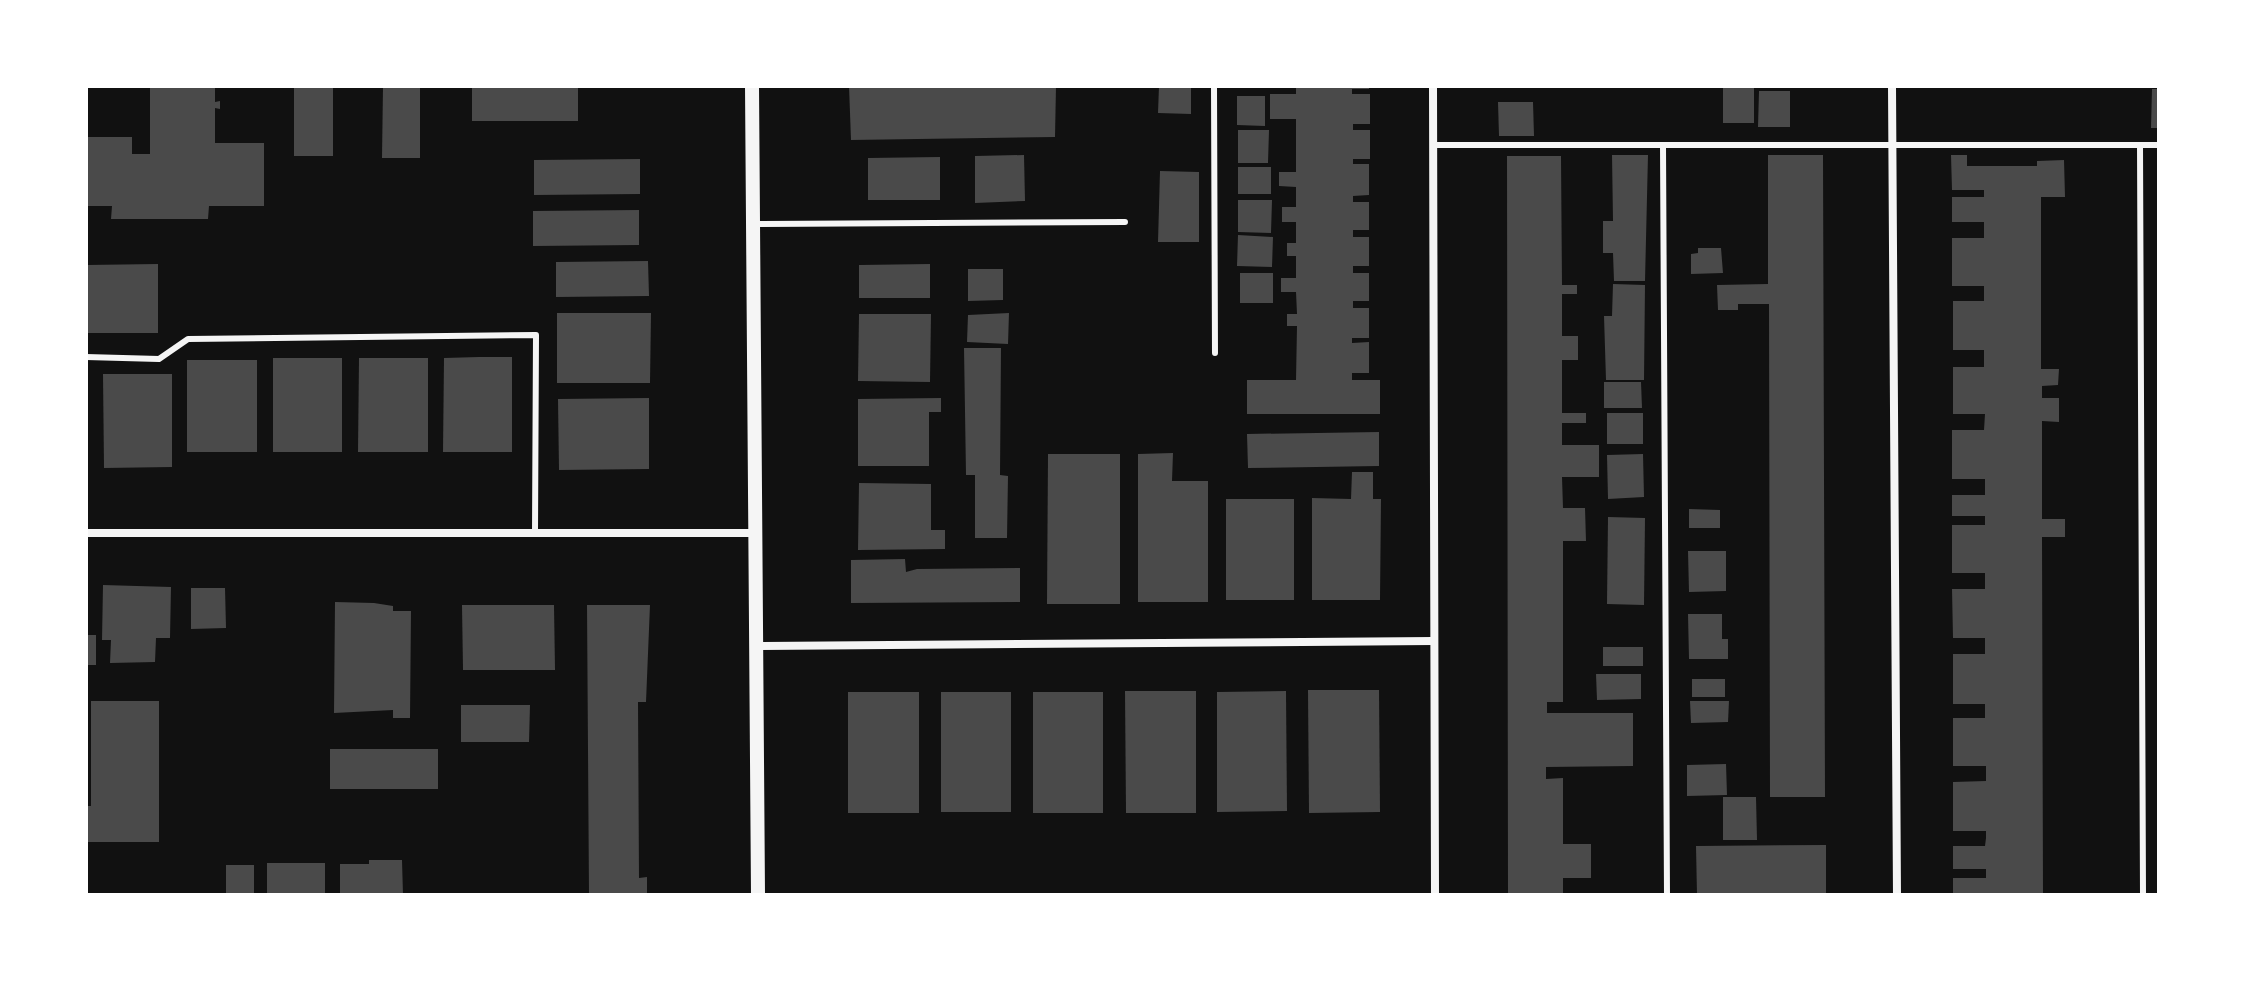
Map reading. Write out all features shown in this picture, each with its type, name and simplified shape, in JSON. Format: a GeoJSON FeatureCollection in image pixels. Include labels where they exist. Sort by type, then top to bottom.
{"type":"FeatureCollection","features":[{"type":"Feature","properties":{"kind":"street"},"geometry":{"type":"LineString","coordinates":[[752,86],[758,895]]}},
{"type":"Feature","properties":{"kind":"street"},"geometry":{"type":"LineString","coordinates":[[1433,86],[1435,895]]}},
{"type":"Feature","properties":{"kind":"street"},"geometry":{"type":"LineString","coordinates":[[1892,86],[1897,895]]}},
{"type":"Feature","properties":{"kind":"street"},"geometry":{"type":"LineString","coordinates":[[86,533],[755,533]]}},
{"type":"Feature","properties":{"kind":"street"},"geometry":{"type":"LineString","coordinates":[[756,646],[1434,641]]}},
{"type":"Feature","properties":{"kind":"lane"},"geometry":{"type":"LineString","coordinates":[[1214,86],[1215,353]]}},
{"type":"Feature","properties":{"kind":"lane"},"geometry":{"type":"LineString","coordinates":[[1434,145],[2159,145]]}},
{"type":"Feature","properties":{"kind":"lane"},"geometry":{"type":"LineString","coordinates":[[1663,145],[1667,895]]}},
{"type":"Feature","properties":{"kind":"lane"},"geometry":{"type":"LineString","coordinates":[[2140,145],[2143,895]]}},
{"type":"Feature","properties":{"kind":"lane"},"geometry":{"type":"LineString","coordinates":[[753,224],[1125,222]]}},
{"type":"Feature","properties":{"kind":"lane"},"geometry":{"type":"LineString","coordinates":[[86,357],[159,359],[188,339],[536,335],[535,533]]}},
{"type":"Feature","properties":{"kind":"building"},"geometry":{"type":"Polygon","coordinates":[[[150,86],[215,86],[215,102],[220,101],[220,109],[215,108],[215,143],[264,143],[264,206],[209,206],[208,219],[111,219],[112,206],[86,206],[86,137],[132,137],[132,154],[150,154],[150,86]]]}},
{"type":"Feature","properties":{"kind":"building"},"geometry":{"type":"Polygon","coordinates":[[[294,86],[333,86],[333,156],[294,156],[294,86]]]}},
{"type":"Feature","properties":{"kind":"building"},"geometry":{"type":"Polygon","coordinates":[[[383,86],[420,86],[420,158],[382,158],[383,86]]]}},
{"type":"Feature","properties":{"kind":"building"},"geometry":{"type":"Polygon","coordinates":[[[472,86],[578,86],[578,121],[472,121],[472,86]]]}},
{"type":"Feature","properties":{"kind":"building"},"geometry":{"type":"Polygon","coordinates":[[[849,86],[1056,86],[1055,137],[851,140],[849,86]]]}},
{"type":"Feature","properties":{"kind":"building"},"geometry":{"type":"Polygon","coordinates":[[[1159,86],[1191,86],[1191,114],[1158,113],[1159,86]]]}},
{"type":"Feature","properties":{"kind":"building"},"geometry":{"type":"Polygon","coordinates":[[[1296,86],[1369,86],[1369,89],[1352,89],[1352,94],[1370,94],[1370,124],[1353,124],[1353,130],[1370,130],[1370,159],[1353,159],[1353,164],[1369,164],[1369,195],[1353,196],[1353,202],[1369,202],[1369,230],[1353,230],[1353,237],[1369,237],[1369,266],[1353,266],[1353,273],[1369,273],[1369,301],[1353,301],[1353,308],[1369,308],[1369,338],[1352,338],[1352,343],[1369,342],[1369,373],[1352,373],[1352,380],[1380,380],[1380,414],[1247,414],[1247,380],[1296,380],[1297,326],[1287,326],[1287,314],[1297,314],[1296,292],[1281,292],[1281,278],[1296,278],[1296,256],[1287,256],[1287,243],[1296,243],[1296,222],[1282,222],[1282,207],[1296,207],[1296,187],[1279,186],[1279,172],[1296,172],[1296,119],[1270,119],[1270,94],[1296,94],[1296,86]]]}},
{"type":"Feature","properties":{"kind":"building"},"geometry":{"type":"Polygon","coordinates":[[[1723,86],[1754,86],[1754,123],[1723,123],[1723,86]]]}},
{"type":"Feature","properties":{"kind":"building"},"geometry":{"type":"Polygon","coordinates":[[[2152,89],[2159,89],[2159,128],[2151,128],[2152,89]]]}},
{"type":"Feature","properties":{"kind":"building"},"geometry":{"type":"Polygon","coordinates":[[[1759,91],[1790,91],[1790,127],[1758,127],[1759,91]]]}},
{"type":"Feature","properties":{"kind":"building"},"geometry":{"type":"Polygon","coordinates":[[[1237,96],[1265,96],[1265,126],[1237,125],[1237,96]]]}},
{"type":"Feature","properties":{"kind":"building"},"geometry":{"type":"Polygon","coordinates":[[[1498,102],[1533,102],[1534,136],[1499,136],[1498,102]]]}},
{"type":"Feature","properties":{"kind":"building"},"geometry":{"type":"Polygon","coordinates":[[[1238,130],[1269,130],[1268,163],[1238,163],[1238,130]]]}},
{"type":"Feature","properties":{"kind":"building"},"geometry":{"type":"Polygon","coordinates":[[[1024,155],[1025,201],[975,203],[975,156],[1024,155]]]}},
{"type":"Feature","properties":{"kind":"building"},"geometry":{"type":"Polygon","coordinates":[[[1612,155],[1648,155],[1645,281],[1614,281],[1613,253],[1603,253],[1603,221],[1613,221],[1612,155]]]}},
{"type":"Feature","properties":{"kind":"building"},"geometry":{"type":"Polygon","coordinates":[[[1768,155],[1823,155],[1825,797],[1770,797],[1769,304],[1738,304],[1738,310],[1718,310],[1717,285],[1768,284],[1768,155]]]}},
{"type":"Feature","properties":{"kind":"building"},"geometry":{"type":"Polygon","coordinates":[[[1951,155],[1967,155],[1967,166],[2037,166],[2037,161],[2064,160],[2065,197],[2041,197],[2041,369],[2059,369],[2058,385],[2042,386],[2042,398],[2059,398],[2059,422],[2042,421],[2042,519],[2065,519],[2065,537],[2042,537],[2043,895],[1953,895],[1953,878],[1986,878],[1986,869],[1953,869],[1953,846],[1985,846],[1986,831],[1953,831],[1953,782],[1986,781],[1986,766],[1953,766],[1953,718],[1985,718],[1985,704],[1953,704],[1953,654],[1985,654],[1985,638],[1953,638],[1952,589],[1985,589],[1985,573],[1952,573],[1952,525],[1985,525],[1985,516],[1952,516],[1952,495],[1985,495],[1985,479],[1952,479],[1952,430],[1984,430],[1985,414],[1953,414],[1953,367],[1984,367],[1984,350],[1953,350],[1953,301],[1984,301],[1984,286],[1952,286],[1952,238],[1984,238],[1984,222],[1952,222],[1952,197],[1984,197],[1984,190],[1952,190],[1951,155]]]}},
{"type":"Feature","properties":{"kind":"building"},"geometry":{"type":"Polygon","coordinates":[[[1507,156],[1561,156],[1562,285],[1577,285],[1577,294],[1562,294],[1562,336],[1578,336],[1578,360],[1562,360],[1562,413],[1586,413],[1586,423],[1562,423],[1562,445],[1599,445],[1599,477],[1562,477],[1563,508],[1585,508],[1586,541],[1563,541],[1563,702],[1547,702],[1547,713],[1633,713],[1633,766],[1546,767],[1546,779],[1563,778],[1563,844],[1591,844],[1591,878],[1563,878],[1563,895],[1508,895],[1507,156]]]}},
{"type":"Feature","properties":{"kind":"building"},"geometry":{"type":"Polygon","coordinates":[[[940,157],[940,200],[868,200],[868,158],[940,157]]]}},
{"type":"Feature","properties":{"kind":"building"},"geometry":{"type":"Polygon","coordinates":[[[640,159],[640,194],[534,195],[534,160],[640,159]]]}},
{"type":"Feature","properties":{"kind":"building"},"geometry":{"type":"Polygon","coordinates":[[[1238,167],[1271,167],[1271,194],[1238,194],[1238,167]]]}},
{"type":"Feature","properties":{"kind":"building"},"geometry":{"type":"Polygon","coordinates":[[[1160,171],[1199,172],[1199,242],[1158,242],[1160,171]]]}},
{"type":"Feature","properties":{"kind":"building"},"geometry":{"type":"Polygon","coordinates":[[[1238,200],[1272,200],[1271,233],[1238,232],[1238,200]]]}},
{"type":"Feature","properties":{"kind":"building"},"geometry":{"type":"Polygon","coordinates":[[[639,210],[639,245],[533,246],[533,211],[639,210]]]}},
{"type":"Feature","properties":{"kind":"building"},"geometry":{"type":"Polygon","coordinates":[[[1238,235],[1273,237],[1272,267],[1237,266],[1238,235]]]}},
{"type":"Feature","properties":{"kind":"building"},"geometry":{"type":"Polygon","coordinates":[[[1698,248],[1721,248],[1723,273],[1691,274],[1691,254],[1698,253],[1698,248]]]}},
{"type":"Feature","properties":{"kind":"building"},"geometry":{"type":"Polygon","coordinates":[[[648,261],[649,296],[556,297],[556,262],[648,261]]]}},
{"type":"Feature","properties":{"kind":"building"},"geometry":{"type":"Polygon","coordinates":[[[158,264],[158,333],[86,333],[86,265],[158,264]]]}},
{"type":"Feature","properties":{"kind":"building"},"geometry":{"type":"Polygon","coordinates":[[[930,264],[930,298],[859,298],[859,265],[930,264]]]}},
{"type":"Feature","properties":{"kind":"building"},"geometry":{"type":"Polygon","coordinates":[[[968,269],[1003,269],[1003,300],[968,301],[968,269]]]}},
{"type":"Feature","properties":{"kind":"building"},"geometry":{"type":"Polygon","coordinates":[[[1240,273],[1273,273],[1273,303],[1240,303],[1240,273]]]}},
{"type":"Feature","properties":{"kind":"building"},"geometry":{"type":"Polygon","coordinates":[[[1613,284],[1645,285],[1644,380],[1606,380],[1604,316],[1612,316],[1613,284]]]}},
{"type":"Feature","properties":{"kind":"building"},"geometry":{"type":"Polygon","coordinates":[[[557,313],[651,313],[650,383],[557,383],[557,313]]]}},
{"type":"Feature","properties":{"kind":"building"},"geometry":{"type":"Polygon","coordinates":[[[1009,313],[1008,344],[967,342],[968,315],[1009,313]]]}},
{"type":"Feature","properties":{"kind":"building"},"geometry":{"type":"Polygon","coordinates":[[[859,314],[931,314],[930,382],[858,381],[859,314]]]}},
{"type":"Feature","properties":{"kind":"building"},"geometry":{"type":"Polygon","coordinates":[[[964,348],[1001,348],[1000,475],[1008,476],[1007,538],[975,538],[975,475],[966,475],[964,348]]]}},
{"type":"Feature","properties":{"kind":"building"},"geometry":{"type":"Polygon","coordinates":[[[512,357],[512,452],[443,452],[444,358],[512,357]]]}},
{"type":"Feature","properties":{"kind":"building"},"geometry":{"type":"Polygon","coordinates":[[[273,358],[342,358],[342,452],[273,452],[273,358]]]}},
{"type":"Feature","properties":{"kind":"building"},"geometry":{"type":"Polygon","coordinates":[[[359,358],[428,358],[428,452],[358,452],[359,358]]]}},
{"type":"Feature","properties":{"kind":"building"},"geometry":{"type":"Polygon","coordinates":[[[187,360],[257,360],[257,452],[187,452],[187,360]]]}},
{"type":"Feature","properties":{"kind":"building"},"geometry":{"type":"Polygon","coordinates":[[[103,374],[172,374],[172,467],[104,468],[103,374]]]}},
{"type":"Feature","properties":{"kind":"building"},"geometry":{"type":"Polygon","coordinates":[[[1604,382],[1641,382],[1642,408],[1604,408],[1604,382]]]}},
{"type":"Feature","properties":{"kind":"building"},"geometry":{"type":"Polygon","coordinates":[[[649,398],[649,469],[559,470],[558,399],[649,398]]]}},
{"type":"Feature","properties":{"kind":"building"},"geometry":{"type":"Polygon","coordinates":[[[941,398],[941,412],[929,412],[929,466],[858,466],[858,399],[941,398]]]}},
{"type":"Feature","properties":{"kind":"building"},"geometry":{"type":"Polygon","coordinates":[[[1607,413],[1643,413],[1643,444],[1607,444],[1607,413]]]}},
{"type":"Feature","properties":{"kind":"building"},"geometry":{"type":"Polygon","coordinates":[[[1379,432],[1379,466],[1248,468],[1247,434],[1379,432]]]}},
{"type":"Feature","properties":{"kind":"building"},"geometry":{"type":"Polygon","coordinates":[[[1173,453],[1172,481],[1208,481],[1208,602],[1138,602],[1138,454],[1173,453]]]}},
{"type":"Feature","properties":{"kind":"building"},"geometry":{"type":"Polygon","coordinates":[[[1048,454],[1120,454],[1120,604],[1047,604],[1048,454]]]}},
{"type":"Feature","properties":{"kind":"building"},"geometry":{"type":"Polygon","coordinates":[[[1643,454],[1644,497],[1608,499],[1607,455],[1643,454]]]}},
{"type":"Feature","properties":{"kind":"building"},"geometry":{"type":"Polygon","coordinates":[[[1352,472],[1373,472],[1373,499],[1381,499],[1380,600],[1312,600],[1312,498],[1351,499],[1352,472]]]}},
{"type":"Feature","properties":{"kind":"building"},"geometry":{"type":"Polygon","coordinates":[[[859,483],[931,484],[931,530],[945,530],[945,549],[858,550],[859,483]]]}},
{"type":"Feature","properties":{"kind":"building"},"geometry":{"type":"Polygon","coordinates":[[[1226,499],[1294,499],[1294,600],[1226,600],[1226,499]]]}},
{"type":"Feature","properties":{"kind":"building"},"geometry":{"type":"Polygon","coordinates":[[[1689,509],[1720,510],[1720,528],[1689,528],[1689,509]]]}},
{"type":"Feature","properties":{"kind":"building"},"geometry":{"type":"Polygon","coordinates":[[[1608,517],[1645,518],[1644,605],[1607,604],[1608,517]]]}},
{"type":"Feature","properties":{"kind":"building"},"geometry":{"type":"Polygon","coordinates":[[[1688,551],[1726,551],[1726,591],[1689,592],[1688,551]]]}},
{"type":"Feature","properties":{"kind":"building"},"geometry":{"type":"Polygon","coordinates":[[[905,559],[906,572],[917,569],[1020,568],[1020,602],[851,603],[851,560],[905,559]]]}},
{"type":"Feature","properties":{"kind":"building"},"geometry":{"type":"Polygon","coordinates":[[[103,585],[171,587],[170,638],[156,638],[155,662],[110,663],[111,640],[102,640],[103,585]]]}},
{"type":"Feature","properties":{"kind":"building"},"geometry":{"type":"Polygon","coordinates":[[[191,588],[225,588],[226,628],[191,629],[191,588]]]}},
{"type":"Feature","properties":{"kind":"building"},"geometry":{"type":"Polygon","coordinates":[[[335,602],[374,603],[393,606],[393,611],[411,611],[410,718],[393,718],[393,710],[334,713],[335,602]]]}},
{"type":"Feature","properties":{"kind":"building"},"geometry":{"type":"Polygon","coordinates":[[[462,605],[554,605],[555,670],[463,670],[462,605]]]}},
{"type":"Feature","properties":{"kind":"building"},"geometry":{"type":"Polygon","coordinates":[[[587,605],[650,605],[646,702],[638,702],[639,878],[647,877],[647,895],[589,895],[587,605]]]}},
{"type":"Feature","properties":{"kind":"building"},"geometry":{"type":"Polygon","coordinates":[[[1688,614],[1722,614],[1722,639],[1728,639],[1728,659],[1689,659],[1688,614]]]}},
{"type":"Feature","properties":{"kind":"building"},"geometry":{"type":"Polygon","coordinates":[[[86,635],[96,635],[96,665],[86,665],[86,635]]]}},
{"type":"Feature","properties":{"kind":"building"},"geometry":{"type":"Polygon","coordinates":[[[1603,647],[1643,647],[1643,666],[1603,666],[1603,647]]]}},
{"type":"Feature","properties":{"kind":"building"},"geometry":{"type":"Polygon","coordinates":[[[1596,674],[1641,674],[1641,699],[1597,700],[1596,674]]]}},
{"type":"Feature","properties":{"kind":"building"},"geometry":{"type":"Polygon","coordinates":[[[1692,679],[1725,679],[1725,697],[1692,697],[1692,679]]]}},
{"type":"Feature","properties":{"kind":"building"},"geometry":{"type":"Polygon","coordinates":[[[1308,690],[1379,690],[1380,812],[1309,813],[1308,690]]]}},
{"type":"Feature","properties":{"kind":"building"},"geometry":{"type":"Polygon","coordinates":[[[1125,691],[1196,691],[1196,813],[1126,813],[1125,691]]]}},
{"type":"Feature","properties":{"kind":"building"},"geometry":{"type":"Polygon","coordinates":[[[1286,691],[1287,811],[1217,812],[1217,692],[1286,691]]]}},
{"type":"Feature","properties":{"kind":"building"},"geometry":{"type":"Polygon","coordinates":[[[848,692],[919,692],[919,813],[848,813],[848,692]]]}},
{"type":"Feature","properties":{"kind":"building"},"geometry":{"type":"Polygon","coordinates":[[[941,692],[1011,692],[1011,812],[941,812],[941,692]]]}},
{"type":"Feature","properties":{"kind":"building"},"geometry":{"type":"Polygon","coordinates":[[[1033,692],[1103,692],[1103,813],[1033,813],[1033,692]]]}},
{"type":"Feature","properties":{"kind":"building"},"geometry":{"type":"Polygon","coordinates":[[[91,701],[159,701],[159,842],[86,842],[86,806],[91,806],[91,701]]]}},
{"type":"Feature","properties":{"kind":"building"},"geometry":{"type":"Polygon","coordinates":[[[1690,701],[1729,701],[1728,722],[1691,723],[1690,701]]]}},
{"type":"Feature","properties":{"kind":"building"},"geometry":{"type":"Polygon","coordinates":[[[461,705],[530,705],[529,742],[461,742],[461,705]]]}},
{"type":"Feature","properties":{"kind":"building"},"geometry":{"type":"Polygon","coordinates":[[[330,749],[438,749],[438,789],[330,789],[330,749]]]}},
{"type":"Feature","properties":{"kind":"building"},"geometry":{"type":"Polygon","coordinates":[[[1726,764],[1727,795],[1687,796],[1687,765],[1726,764]]]}},
{"type":"Feature","properties":{"kind":"building"},"geometry":{"type":"Polygon","coordinates":[[[1723,797],[1756,797],[1757,840],[1723,840],[1723,797]]]}},
{"type":"Feature","properties":{"kind":"building"},"geometry":{"type":"Polygon","coordinates":[[[1826,845],[1826,895],[1697,895],[1696,846],[1826,845]]]}},
{"type":"Feature","properties":{"kind":"building"},"geometry":{"type":"Polygon","coordinates":[[[369,860],[402,860],[403,895],[340,895],[340,864],[369,864],[369,860]]]}},
{"type":"Feature","properties":{"kind":"building"},"geometry":{"type":"Polygon","coordinates":[[[267,863],[325,863],[325,895],[267,895],[267,863]]]}},
{"type":"Feature","properties":{"kind":"building"},"geometry":{"type":"Polygon","coordinates":[[[226,865],[254,865],[254,895],[226,895],[226,865]]]}}]}
